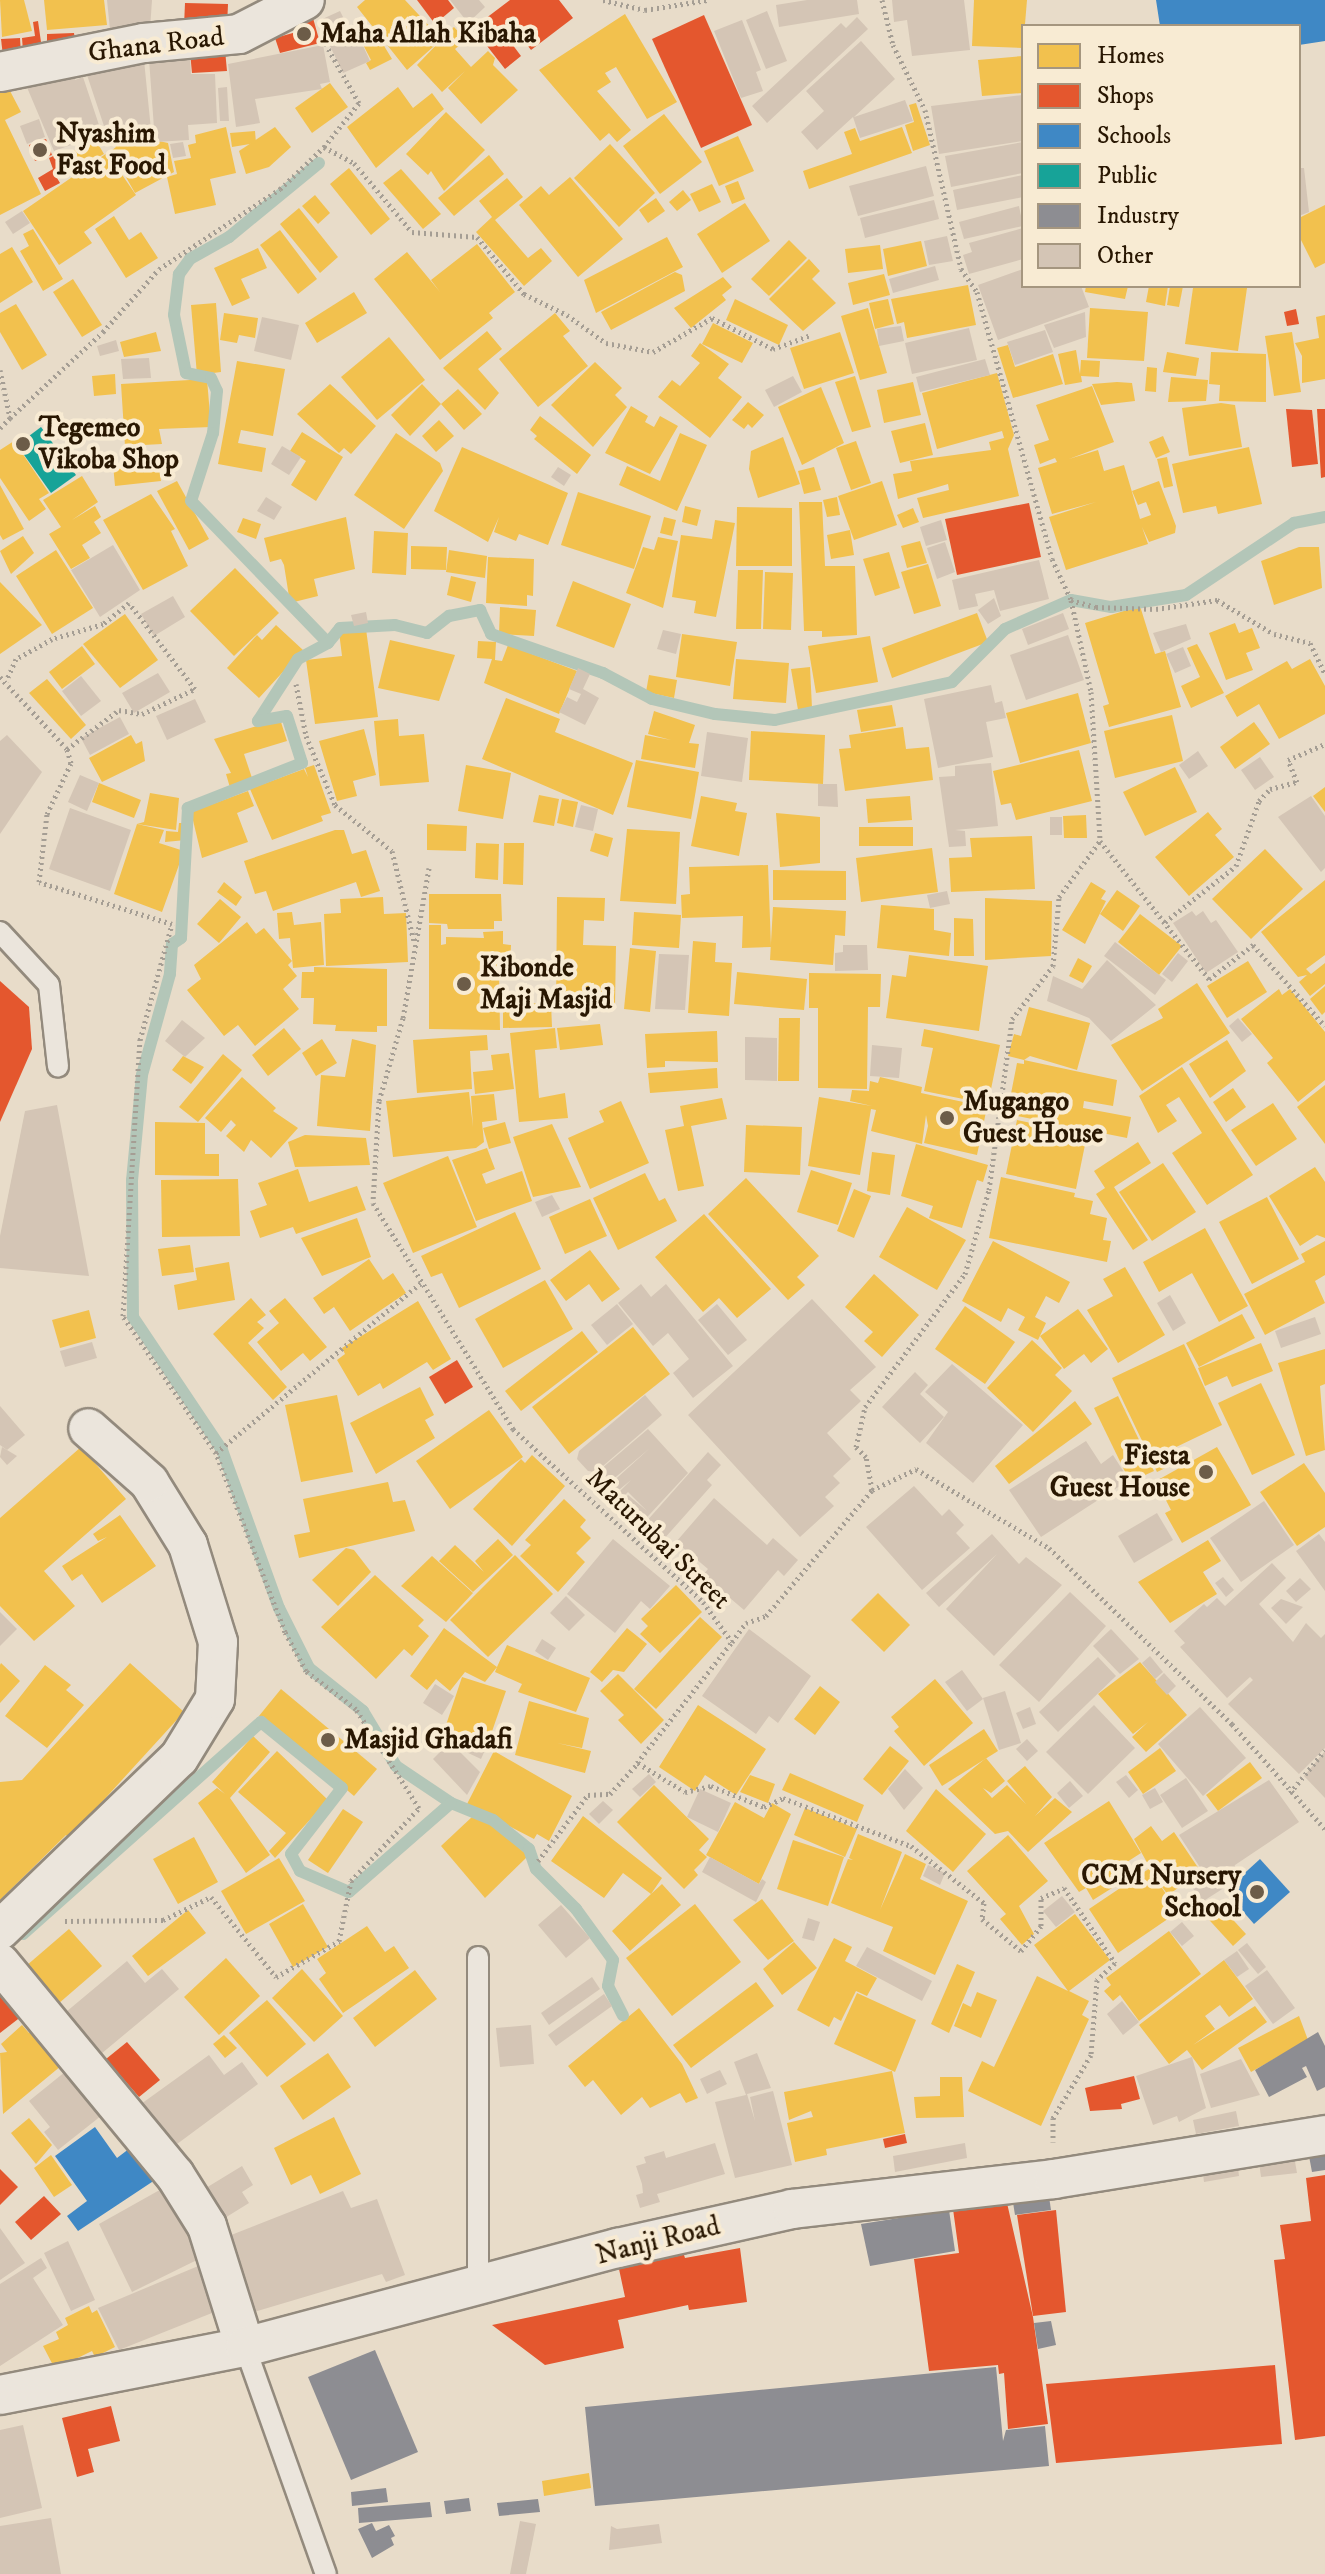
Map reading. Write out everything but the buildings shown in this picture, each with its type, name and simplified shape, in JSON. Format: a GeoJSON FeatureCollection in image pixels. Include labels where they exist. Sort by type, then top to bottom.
{"type":"FeatureCollection","features":[{"type":"Feature","properties":{"kind":"street","name":"Ghana Road"},"geometry":{"type":"LineString","coordinates":[[0,72],[129,46],[239,34],[312,13]]}},
{"type":"Feature","properties":{"kind":"street"},"geometry":{"type":"LineString","coordinates":[[0,1930],[179,1758],[215,1699],[218,1642],[188,1545],[149,1482],[88,1428]]}},
{"type":"Feature","properties":{"kind":"street"},"geometry":{"type":"LineString","coordinates":[[0,1963],[175,2175],[207,2226],[245,2347]]}},
{"type":"Feature","properties":{"kind":"street","name":"Nanji Road"},"geometry":{"type":"LineString","coordinates":[[0,2395],[245,2347],[478,2290],[618,2248],[792,2209],[1054,2179],[1325,2135]]}},
{"type":"Feature","properties":{"kind":"lane"},"geometry":{"type":"LineString","coordinates":[[0,932],[49,985],[58,1067]]}},
{"type":"Feature","properties":{"kind":"lane"},"geometry":{"type":"LineString","coordinates":[[478,1957],[478,2290]]}},
{"type":"Feature","properties":{"kind":"lane"},"geometry":{"type":"LineString","coordinates":[[245,2347],[326,2574]]}},
{"type":"Feature","properties":{"kind":"path"},"geometry":{"type":"LineString","coordinates":[[603,0],[645,10],[707,0]]}},
{"type":"Feature","properties":{"kind":"path"},"geometry":{"type":"LineString","coordinates":[[882,0],[893,45],[925,110],[961,269],[977,292],[1052,559],[1071,600],[1091,692],[1100,841],[1209,979],[1253,945],[1325,1026]]}},
{"type":"Feature","properties":{"kind":"path"},"geometry":{"type":"LineString","coordinates":[[0,428],[103,332],[159,269],[280,189],[324,147],[359,103],[312,13]]}},
{"type":"Feature","properties":{"kind":"path"},"geometry":{"type":"LineString","coordinates":[[324,147],[354,163],[412,232],[477,237],[524,294],[567,315],[606,343],[653,352],[712,318],[773,349],[811,335]]}},
{"type":"Feature","properties":{"kind":"path"},"geometry":{"type":"LineString","coordinates":[[0,370],[10,418]]}},
{"type":"Feature","properties":{"kind":"path"},"geometry":{"type":"LineString","coordinates":[[1071,600],[1096,607],[1156,609],[1217,600],[1274,634],[1310,643],[1325,674]]}},
{"type":"Feature","properties":{"kind":"path"},"geometry":{"type":"LineString","coordinates":[[57,1921],[163,1920],[211,1897],[276,1977],[339,1941],[351,1881],[419,1808],[356,1709],[306,1671],[285,1632],[216,1453],[123,1316],[140,1040],[172,924],[39,882],[47,814],[71,763],[67,749],[3,679],[16,659],[52,639],[103,624],[129,603],[195,689],[142,714],[119,710],[67,749]]}},
{"type":"Feature","properties":{"kind":"path"},"geometry":{"type":"LineString","coordinates":[[296,684],[306,736],[335,805],[392,851],[415,946]]}},
{"type":"Feature","properties":{"kind":"path"},"geometry":{"type":"LineString","coordinates":[[1165,922],[1236,866],[1259,801],[1270,789],[1297,782],[1288,760],[1325,744]]}},
{"type":"Feature","properties":{"kind":"path"},"geometry":{"type":"LineString","coordinates":[[872,1490],[866,1457],[856,1447],[865,1407],[965,1274],[989,1190],[1012,1019],[1053,966],[1059,897],[1100,841]]}},
{"type":"Feature","properties":{"kind":"path","name":"Maturubai Street"},"geometry":{"type":"LineString","coordinates":[[429,868],[415,946],[379,1101],[373,1203],[513,1429],[703,1602],[732,1642],[746,1623],[766,1616],[872,1490],[916,1469],[1049,1548],[1232,1724],[1325,1829]]}},
{"type":"Feature","properties":{"kind":"path"},"geometry":{"type":"LineString","coordinates":[[216,1453],[421,1283]]}},
{"type":"Feature","properties":{"kind":"path"},"geometry":{"type":"LineString","coordinates":[[610,1794],[732,1642]]}},
{"type":"Feature","properties":{"kind":"path"},"geometry":{"type":"LineString","coordinates":[[1290,1793],[1325,1750]]}},
{"type":"Feature","properties":{"kind":"path"},"geometry":{"type":"LineString","coordinates":[[538,1861],[588,1795],[610,1794],[638,1763],[685,1792],[711,1786],[764,1807],[783,1798],[882,1832],[911,1846],[984,1903],[982,1919],[1021,1951],[1041,1926],[1041,1898],[1064,1888],[1115,1963],[1097,1980],[1091,2055],[1053,2118],[1054,2179]]}},
{"type":"Feature","properties":{"kind":"waterway"},"geometry":{"type":"LineString","coordinates":[[319,163],[229,237],[190,259],[179,274],[174,315],[186,373],[211,378],[217,391],[213,433],[191,501],[328,643],[340,628],[395,625],[427,633],[449,616],[480,610],[491,634],[603,673],[652,699],[715,714],[775,720],[952,682],[1005,629],[1071,600],[1111,607],[1186,595],[1294,523],[1325,517]]}},
{"type":"Feature","properties":{"kind":"waterway"},"geometry":{"type":"LineString","coordinates":[[328,643],[298,659],[258,721],[287,716],[302,763],[188,808],[181,938],[172,944],[170,974],[142,1075],[132,1180],[133,1317],[222,1450],[279,1608],[309,1668],[363,1711],[396,1766],[451,1803],[493,1820],[529,1849],[536,1869],[576,1909],[613,1960],[608,1986],[623,2015]]}},
{"type":"Feature","properties":{"kind":"waterway"},"geometry":{"type":"LineString","coordinates":[[23,1934],[261,1722],[342,1788],[291,1854],[300,1871],[349,1892],[451,1803]]}},
{"type":"Feature","properties":{"kind":"place","name":"Maha Allah Kibaha"},"geometry":{"type":"Point","coordinates":[304,34]}},
{"type":"Feature","properties":{"kind":"place","name":"Nyashim Fast Food"},"geometry":{"type":"Point","coordinates":[40,150]}},
{"type":"Feature","properties":{"kind":"place","name":"Tegemeo Vikoba Shop"},"geometry":{"type":"Point","coordinates":[23,444]}},
{"type":"Feature","properties":{"kind":"place","name":"Kibonde Maji Masjid"},"geometry":{"type":"Point","coordinates":[464,984]}},
{"type":"Feature","properties":{"kind":"place","name":"Mugango Guest House"},"geometry":{"type":"Point","coordinates":[947,1118]}},
{"type":"Feature","properties":{"kind":"place","name":"Fiesta Guest House"},"geometry":{"type":"Point","coordinates":[1206,1472]}},
{"type":"Feature","properties":{"kind":"place","name":"Masjid Ghadafi"},"geometry":{"type":"Point","coordinates":[328,1740]}},
{"type":"Feature","properties":{"kind":"place","name":"CCM Nursery School"},"geometry":{"type":"Point","coordinates":[1257,1892]}}]}
